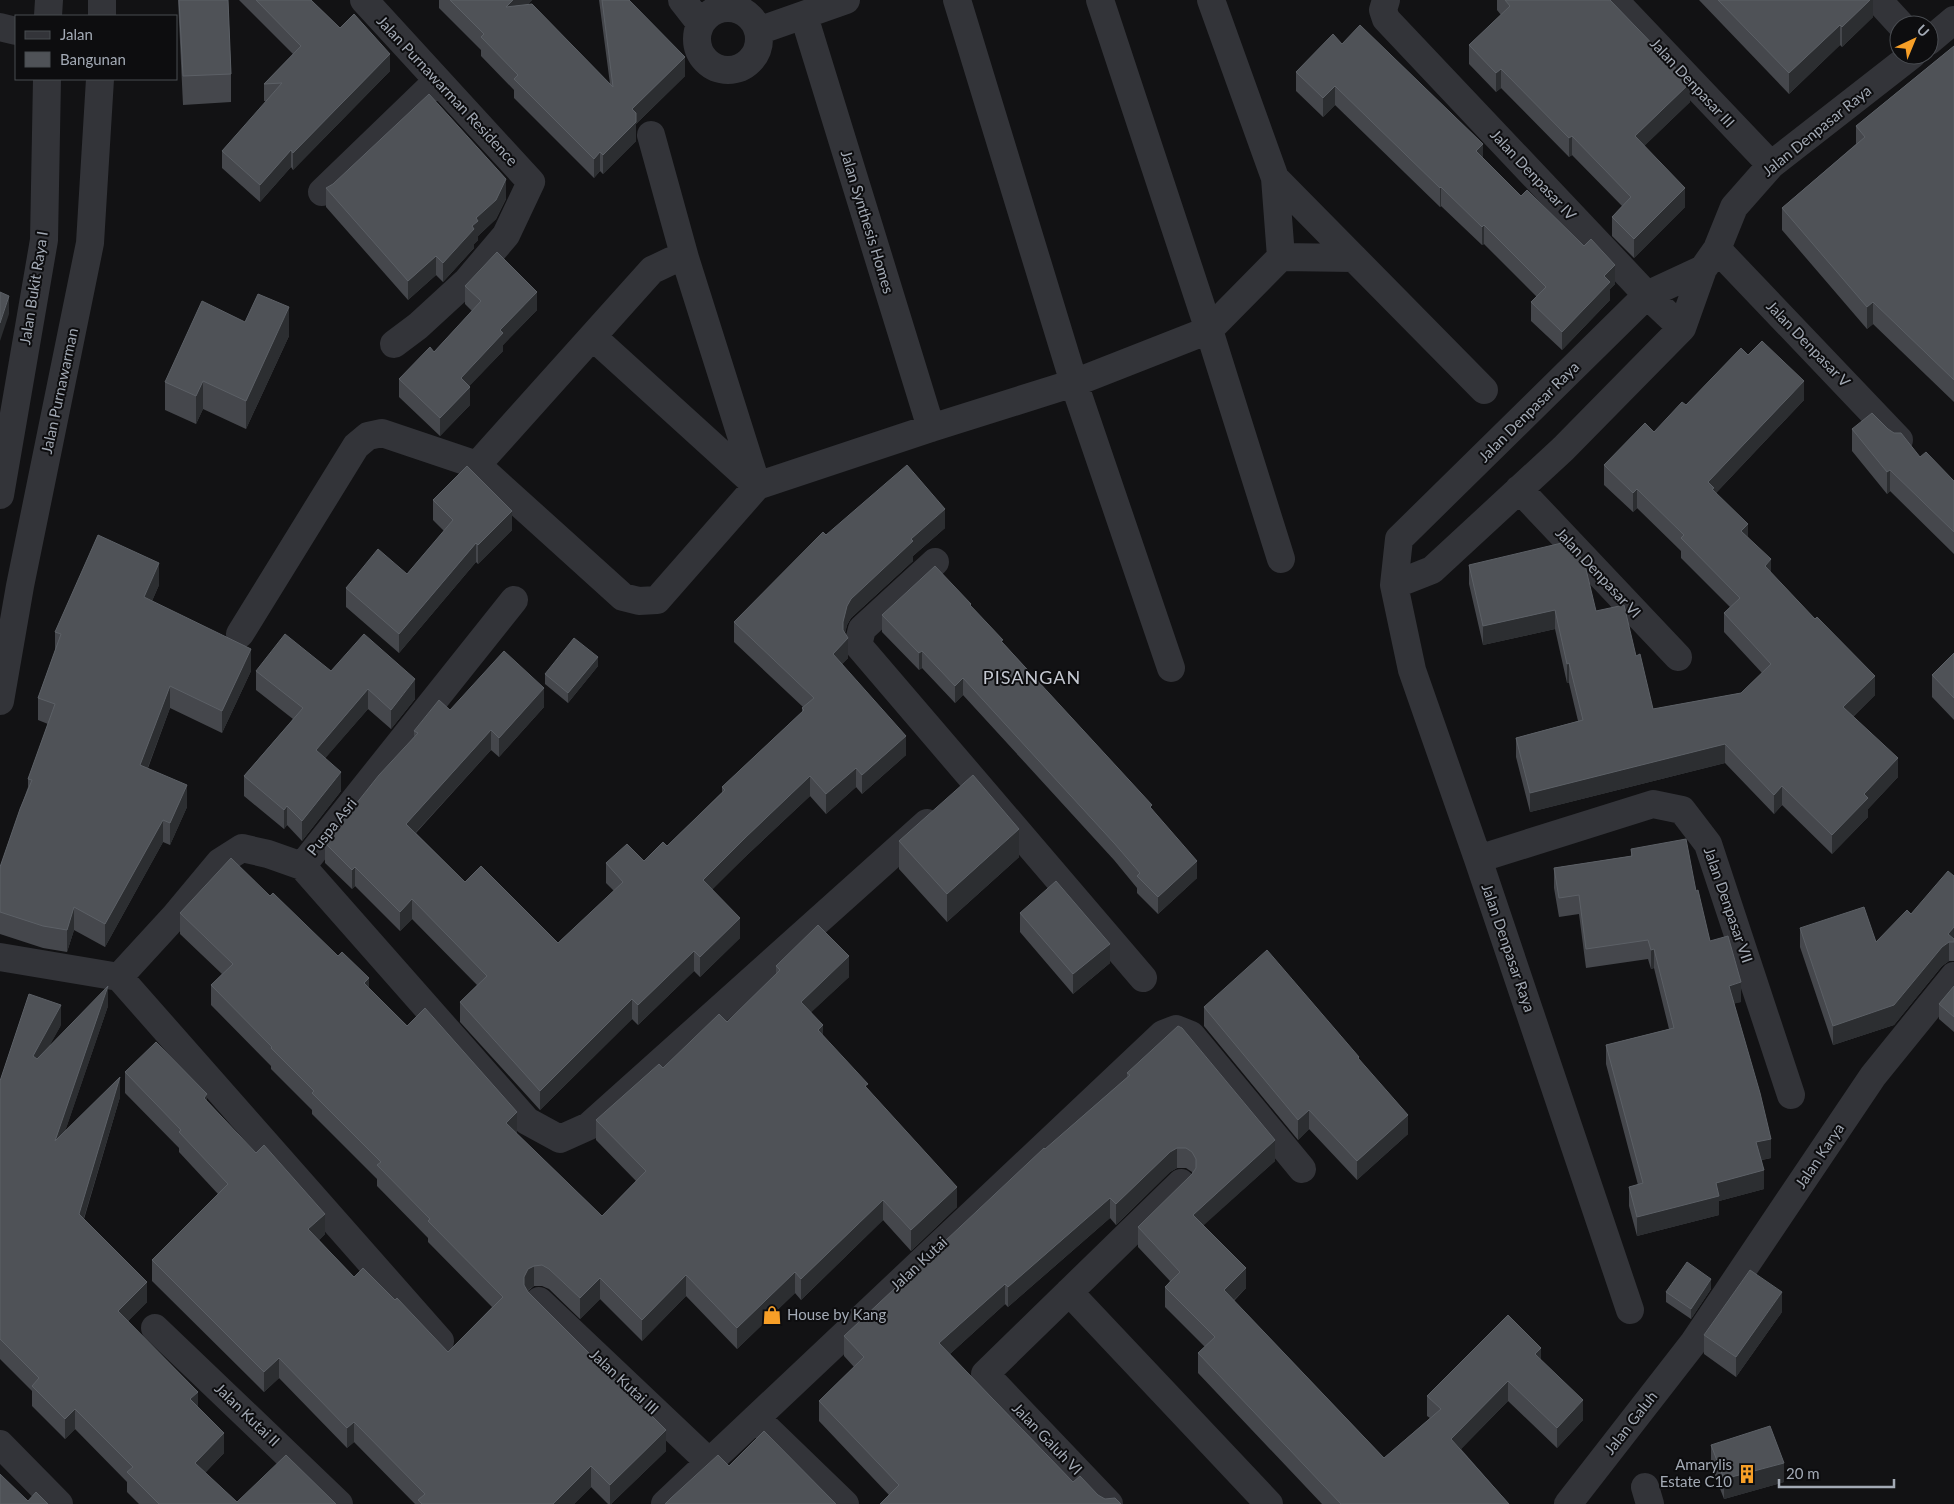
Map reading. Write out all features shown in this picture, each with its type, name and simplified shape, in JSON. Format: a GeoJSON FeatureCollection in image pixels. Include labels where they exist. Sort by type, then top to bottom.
{"type":"FeatureCollection","features":[{"type":"Feature","properties":{"kind":"street"},"geometry":{"type":"LineString","coordinates":[[48,15],[49,0]]}},
{"type":"Feature","properties":{"kind":"street"},"geometry":{"type":"LineString","coordinates":[[102,0],[102,15]]}},
{"type":"Feature","properties":{"kind":"street","name":"Jalan Purnawarman Residence"},"geometry":{"type":"LineString","coordinates":[[364,0],[531,182],[506,235],[467,281],[418,326],[394,344]]}},
{"type":"Feature","properties":{"kind":"street"},"geometry":{"type":"LineString","coordinates":[[682,0],[700,23]]}},
{"type":"Feature","properties":{"kind":"street"},"geometry":{"type":"LineString","coordinates":[[758,31],[846,0]]}},
{"type":"Feature","properties":{"kind":"street"},"geometry":{"type":"LineString","coordinates":[[957,0],[1074,383],[1171,668]]}},
{"type":"Feature","properties":{"kind":"street"},"geometry":{"type":"LineString","coordinates":[[1100,0],[1209,330],[1281,559]]}},
{"type":"Feature","properties":{"kind":"street"},"geometry":{"type":"LineString","coordinates":[[1211,0],[1275,178],[1281,257]]}},
{"type":"Feature","properties":{"kind":"street","name":"Jalan Denpasar III"},"geometry":{"type":"LineString","coordinates":[[1614,0],[1771,165]]}},
{"type":"Feature","properties":{"kind":"street"},"geometry":{"type":"LineString","coordinates":[[1878,0],[1892,15]]}},
{"type":"Feature","properties":{"kind":"street"},"geometry":{"type":"LineString","coordinates":[[729,4],[744,12],[753,20],[758,31],[759,43],[755,55],[747,64],[736,69],[723,70],[712,66],[702,58],[697,47],[697,34],[700,23],[709,14],[729,4]]}},
{"type":"Feature","properties":{"kind":"street","name":"Jalan Denpasar IV"},"geometry":{"type":"LineString","coordinates":[[1386,10],[1647,295],[1682,328]]}},
{"type":"Feature","properties":{"kind":"street","name":"Jalan Synthesis Homes"},"geometry":{"type":"LineString","coordinates":[[804,16],[931,428]]}},
{"type":"Feature","properties":{"kind":"street"},"geometry":{"type":"LineString","coordinates":[[1939,33],[1954,20]]}},
{"type":"Feature","properties":{"kind":"street"},"geometry":{"type":"LineString","coordinates":[[0,27],[15,31]]}},
{"type":"Feature","properties":{"kind":"street","name":"Jalan Denpasar Raya"},"geometry":{"type":"LineString","coordinates":[[1394,585],[1432,570],[1563,449],[1682,328],[1710,259],[1734,207],[1771,165],[1899,65]]}},
{"type":"Feature","properties":{"kind":"street","name":"Jalan Bukit Raya I"},"geometry":{"type":"LineString","coordinates":[[0,495],[44,240],[48,80]]}},
{"type":"Feature","properties":{"kind":"street","name":"Jalan Purnawarman"},"geometry":{"type":"LineString","coordinates":[[0,701],[7,620],[90,243],[100,80]]}},
{"type":"Feature","properties":{"kind":"street"},"geometry":{"type":"LineString","coordinates":[[322,192],[437,81]]}},
{"type":"Feature","properties":{"kind":"street"},"geometry":{"type":"LineString","coordinates":[[651,135],[685,258],[757,486]]}},
{"type":"Feature","properties":{"kind":"street"},"geometry":{"type":"LineString","coordinates":[[1275,178],[1484,390]]}},
{"type":"Feature","properties":{"kind":"street"},"geometry":{"type":"LineString","coordinates":[[240,634],[356,446],[368,436],[382,433],[478,465],[623,597],[639,601],[657,600],[757,486],[1074,383],[1209,330],[1281,257],[1354,258]]}},
{"type":"Feature","properties":{"kind":"street"},"geometry":{"type":"LineString","coordinates":[[478,465],[652,270],[671,261],[685,258]]}},
{"type":"Feature","properties":{"kind":"street","name":"Jalan Denpasar Raya"},"geometry":{"type":"LineString","coordinates":[[1630,1310],[1478,859],[1412,670],[1394,585],[1400,540],[1647,295],[1710,259]]}},
{"type":"Feature","properties":{"kind":"street","name":"Jalan Denpasar V"},"geometry":{"type":"LineString","coordinates":[[1710,259],[1899,440]]}},
{"type":"Feature","properties":{"kind":"street"},"geometry":{"type":"LineString","coordinates":[[593,337],[757,486]]}},
{"type":"Feature","properties":{"kind":"street","name":"Jalan Denpasar VI"},"geometry":{"type":"LineString","coordinates":[[1519,489],[1678,657]]}},
{"type":"Feature","properties":{"kind":"street"},"geometry":{"type":"LineString","coordinates":[[935,562],[862,629],[858,645],[1143,978]]}},
{"type":"Feature","properties":{"kind":"street","name":"Puspa Asri"},"geometry":{"type":"LineString","coordinates":[[119,977],[175,916],[220,862],[242,848],[268,854],[302,866],[514,600]]}},
{"type":"Feature","properties":{"kind":"street"},"geometry":{"type":"LineString","coordinates":[[302,866],[527,1121],[560,1139],[589,1126],[974,780]]}},
{"type":"Feature","properties":{"kind":"street","name":"Jalan Denpasar VII"},"geometry":{"type":"LineString","coordinates":[[1478,859],[1653,804],[1682,810],[1708,844],[1791,1095]]}},
{"type":"Feature","properties":{"kind":"street"},"geometry":{"type":"LineString","coordinates":[[0,957],[119,977],[440,1341]]}},
{"type":"Feature","properties":{"kind":"street","name":"Jalan Karya"},"geometry":{"type":"LineString","coordinates":[[1694,1342],[1873,1076],[1954,976]]}},
{"type":"Feature","properties":{"kind":"street","name":"Jalan Kutai"},"geometry":{"type":"LineString","coordinates":[[665,1504],[1163,1034],[1176,1029],[1191,1035],[1302,1169]]}},
{"type":"Feature","properties":{"kind":"street"},"geometry":{"type":"LineString","coordinates":[[1181,1183],[1069,1292],[1269,1504]]}},
{"type":"Feature","properties":{"kind":"street","name":"Jalan Galuh VI"},"geometry":{"type":"LineString","coordinates":[[1069,1292],[985,1374],[1109,1504]]}},
{"type":"Feature","properties":{"kind":"street","name":"Jalan Kutai III"},"geometry":{"type":"LineString","coordinates":[[539,1301],[709,1462]]}},
{"type":"Feature","properties":{"kind":"street","name":"Jalan Kutai II"},"geometry":{"type":"LineString","coordinates":[[155,1328],[339,1504]]}},
{"type":"Feature","properties":{"kind":"street","name":"Jalan Galuh"},"geometry":{"type":"LineString","coordinates":[[1568,1504],[1694,1342]]}},
{"type":"Feature","properties":{"kind":"street"},"geometry":{"type":"LineString","coordinates":[[756,1418],[845,1504]]}},
{"type":"Feature","properties":{"kind":"street"},"geometry":{"type":"LineString","coordinates":[[0,1444],[59,1504]]}},
{"type":"Feature","properties":{"kind":"building"},"geometry":{"type":"Polygon","coordinates":[[[179,0],[228,0],[231,74],[183,76],[179,0]]]}},
{"type":"Feature","properties":{"kind":"building"},"geometry":{"type":"Polygon","coordinates":[[[256,0],[311,0],[340,28],[354,14],[390,54],[293,153],[291,150],[260,185],[222,151],[282,83],[264,84],[301,46],[256,0]]]}},
{"type":"Feature","properties":{"kind":"building"},"geometry":{"type":"Polygon","coordinates":[[[450,0],[513,0],[506,7],[532,4],[613,87],[602,0],[629,0],[685,57],[632,109],[636,113],[636,122],[603,155],[600,152],[594,159],[514,79],[518,75],[481,37],[484,34],[450,0]]]}},
{"type":"Feature","properties":{"kind":"building"},"geometry":{"type":"Polygon","coordinates":[[[1505,0],[1610,0],[1690,83],[1635,136],[1685,188],[1634,239],[1612,217],[1631,197],[1572,136],[1569,138],[1501,69],[1496,73],[1469,45],[1510,6],[1505,0]]]}},
{"type":"Feature","properties":{"kind":"building"},"geometry":{"type":"Polygon","coordinates":[[[1718,0],[1870,0],[1842,27],[1840,25],[1789,73],[1718,0]]]}},
{"type":"Feature","properties":{"kind":"building"},"geometry":{"type":"Polygon","coordinates":[[[1360,25],[1483,144],[1476,151],[1521,196],[1527,190],[1584,246],[1591,239],[1615,265],[1604,276],[1610,282],[1562,332],[1531,302],[1546,287],[1484,225],[1482,227],[1440,188],[1335,86],[1323,98],[1296,72],[1333,34],[1342,44],[1360,25]]]}},
{"type":"Feature","properties":{"kind":"building"},"geometry":{"type":"Polygon","coordinates":[[[1954,46],[1954,380],[1873,302],[1867,307],[1782,208],[1865,137],[1856,126],[1931,65],[1939,65],[1939,58],[1954,46]]]}},
{"type":"Feature","properties":{"kind":"building"},"geometry":{"type":"Polygon","coordinates":[[[429,94],[506,179],[496,200],[476,218],[478,221],[472,226],[474,229],[443,263],[436,256],[408,281],[326,188],[333,184],[429,94]]]}},
{"type":"Feature","properties":{"kind":"building"},"geometry":{"type":"Polygon","coordinates":[[[497,252],[537,292],[500,330],[503,333],[461,378],[470,387],[440,418],[399,379],[430,347],[434,352],[481,301],[465,286],[497,252]]]}},
{"type":"Feature","properties":{"kind":"building"},"geometry":{"type":"Polygon","coordinates":[[[0,292],[9,296],[0,323],[0,292]]]}},
{"type":"Feature","properties":{"kind":"building"},"geometry":{"type":"Polygon","coordinates":[[[258,294],[289,307],[246,401],[203,381],[196,396],[165,382],[202,301],[245,322],[258,294]]]}},
{"type":"Feature","properties":{"kind":"building"},"geometry":{"type":"Polygon","coordinates":[[[1762,341],[1804,381],[1708,482],[1714,488],[1712,489],[1748,524],[1741,531],[1771,559],[1765,566],[1815,619],[1817,617],[1875,676],[1843,707],[1898,758],[1864,794],[1868,798],[1832,835],[1782,786],[1774,795],[1725,744],[1530,793],[1516,738],[1583,720],[1569,663],[1567,664],[1555,610],[1483,626],[1469,565],[1566,542],[1584,561],[1596,611],[1624,605],[1636,656],[1640,654],[1653,709],[1741,693],[1771,664],[1724,613],[1740,598],[1681,538],[1684,535],[1637,489],[1633,493],[1604,465],[1645,423],[1654,432],[1682,402],[1686,405],[1741,348],[1748,355],[1762,341]]]}},
{"type":"Feature","properties":{"kind":"building"},"geometry":{"type":"Polygon","coordinates":[[[1872,413],[1888,429],[1894,433],[1901,433],[1920,457],[1926,452],[1954,481],[1954,532],[1890,470],[1887,472],[1852,429],[1872,413]]]}},
{"type":"Feature","properties":{"kind":"building"},"geometry":{"type":"Polygon","coordinates":[[[907,465],[945,509],[911,539],[913,541],[851,599],[843,622],[843,630],[848,638],[833,654],[906,736],[862,775],[856,768],[826,794],[810,776],[745,838],[703,880],[740,918],[700,957],[694,951],[638,1005],[632,999],[540,1091],[460,1002],[487,976],[412,899],[400,912],[355,867],[352,870],[325,843],[379,775],[418,733],[414,731],[439,700],[450,710],[504,651],[544,688],[499,738],[491,730],[406,824],[465,882],[481,866],[558,943],[623,882],[606,863],[627,844],[644,861],[663,842],[667,846],[725,790],[722,787],[804,710],[802,708],[814,698],[734,622],[823,532],[826,535],[907,465]]]}},
{"type":"Feature","properties":{"kind":"building"},"geometry":{"type":"Polygon","coordinates":[[[467,466],[512,511],[478,545],[476,543],[399,634],[346,588],[378,549],[407,574],[453,520],[433,500],[467,466]]]}},
{"type":"Feature","properties":{"kind":"building"},"geometry":{"type":"Polygon","coordinates":[[[98,535],[159,563],[144,597],[251,649],[222,711],[170,686],[140,765],[187,785],[170,823],[163,820],[105,924],[74,907],[67,930],[43,926],[0,912],[0,867],[32,780],[28,779],[55,704],[38,698],[61,634],[55,632],[98,535]]]}},
{"type":"Feature","properties":{"kind":"building"},"geometry":{"type":"Polygon","coordinates":[[[935,566],[1003,640],[1001,641],[1152,805],[1150,807],[1197,861],[1158,897],[1137,876],[1140,873],[1114,843],[963,678],[955,686],[922,651],[919,653],[882,615],[935,566]]]}},
{"type":"Feature","properties":{"kind":"building"},"geometry":{"type":"Polygon","coordinates":[[[285,634],[331,671],[364,634],[415,679],[391,710],[368,689],[316,750],[341,772],[302,821],[287,806],[284,810],[244,776],[303,708],[256,671],[285,634]]]}},
{"type":"Feature","properties":{"kind":"building"},"geometry":{"type":"Polygon","coordinates":[[[574,638],[598,657],[568,693],[545,674],[574,638]]]}},
{"type":"Feature","properties":{"kind":"building"},"geometry":{"type":"Polygon","coordinates":[[[1954,653],[1954,698],[1932,675],[1954,653]]]}},
{"type":"Feature","properties":{"kind":"building"},"geometry":{"type":"Polygon","coordinates":[[[973,775],[1019,829],[947,894],[899,841],[973,775]]]}},
{"type":"Feature","properties":{"kind":"building"},"geometry":{"type":"Polygon","coordinates":[[[1686,839],[1696,891],[1698,890],[1710,941],[1728,936],[1741,982],[1729,986],[1760,1093],[1771,1139],[1756,1142],[1764,1170],[1716,1183],[1719,1196],[1637,1217],[1629,1187],[1643,1183],[1606,1045],[1674,1028],[1654,949],[1651,950],[1648,940],[1586,949],[1579,895],[1559,898],[1554,868],[1632,856],[1631,849],[1686,839]]]}},
{"type":"Feature","properties":{"kind":"building"},"geometry":{"type":"Polygon","coordinates":[[[231,858],[270,896],[273,893],[338,956],[342,952],[369,978],[364,983],[407,1026],[425,1008],[517,1112],[506,1123],[602,1216],[646,1171],[596,1120],[659,1064],[663,1068],[719,1014],[727,1022],[780,970],[776,966],[818,925],[849,956],[801,1002],[823,1025],[818,1030],[868,1084],[865,1086],[957,1187],[911,1230],[883,1200],[801,1279],[795,1272],[737,1328],[686,1275],[642,1320],[600,1278],[580,1298],[549,1269],[542,1265],[528,1269],[524,1277],[524,1285],[528,1292],[666,1430],[610,1485],[591,1466],[553,1504],[422,1504],[418,1500],[425,1494],[354,1422],[347,1428],[279,1358],[264,1372],[152,1260],[228,1184],[179,1132],[181,1130],[125,1072],[156,1042],[207,1094],[204,1098],[256,1153],[264,1145],[325,1214],[308,1229],[354,1277],[363,1268],[395,1300],[397,1298],[448,1352],[503,1297],[428,1221],[430,1219],[377,1165],[381,1162],[312,1093],[314,1091],[211,985],[233,964],[180,913],[231,858]]]}},
{"type":"Feature","properties":{"kind":"building"},"geometry":{"type":"Polygon","coordinates":[[[1948,871],[1954,876],[1954,927],[1948,934],[1954,939],[1954,942],[1949,942],[1942,947],[1894,1005],[1833,1026],[1800,928],[1864,907],[1876,942],[1907,910],[1911,914],[1948,871]]]}},
{"type":"Feature","properties":{"kind":"building"},"geometry":{"type":"Polygon","coordinates":[[[1056,881],[1110,944],[1073,974],[1020,913],[1056,881]]]}},
{"type":"Feature","properties":{"kind":"building"},"geometry":{"type":"Polygon","coordinates":[[[1267,950],[1408,1115],[1357,1161],[1309,1110],[1298,1120],[1204,1007],[1267,950]]]}},
{"type":"Feature","properties":{"kind":"building"},"geometry":{"type":"Polygon","coordinates":[[[108,986],[55,1141],[120,1077],[79,1214],[147,1282],[118,1311],[198,1392],[190,1399],[224,1433],[195,1463],[237,1502],[286,1455],[336,1504],[159,1504],[127,1472],[133,1467],[75,1409],[65,1419],[32,1386],[39,1378],[0,1339],[0,1081],[29,994],[61,1005],[33,1056],[37,1059],[108,986]]]}},
{"type":"Feature","properties":{"kind":"building"},"geometry":{"type":"Polygon","coordinates":[[[1954,986],[1954,1017],[1939,1004],[1954,986]]]}},
{"type":"Feature","properties":{"kind":"building"},"geometry":{"type":"Polygon","coordinates":[[[1178,1026],[1182,1028],[1275,1140],[1193,1215],[1246,1268],[1224,1290],[1384,1458],[1441,1409],[1427,1396],[1508,1315],[1541,1348],[1535,1354],[1583,1400],[1557,1428],[1508,1381],[1451,1439],[1509,1504],[1341,1504],[1198,1353],[1215,1337],[1165,1287],[1180,1272],[1138,1227],[1196,1168],[1196,1159],[1192,1152],[1186,1148],[1177,1148],[1170,1152],[1116,1204],[1110,1198],[1008,1287],[1005,1284],[939,1343],[1073,1482],[1080,1476],[1098,1495],[1105,1499],[1115,1498],[1121,1504],[880,1504],[899,1485],[819,1401],[864,1357],[844,1336],[1044,1148],[1130,1075],[1127,1073],[1178,1026]]]}},
{"type":"Feature","properties":{"kind":"building"},"geometry":{"type":"Polygon","coordinates":[[[1687,1262],[1711,1279],[1691,1309],[1666,1292],[1687,1262]]]}},
{"type":"Feature","properties":{"kind":"building"},"geometry":{"type":"Polygon","coordinates":[[[1750,1270],[1782,1292],[1736,1357],[1704,1335],[1750,1270]]]}},
{"type":"Feature","properties":{"kind":"building"},"geometry":{"type":"Polygon","coordinates":[[[1770,1426],[1784,1463],[1724,1479],[1711,1445],[1770,1426]]]}},
{"type":"Feature","properties":{"kind":"building"},"geometry":{"type":"Polygon","coordinates":[[[764,1431],[836,1504],[665,1504],[718,1455],[729,1466],[764,1431]]]}},
{"type":"Feature","properties":{"kind":"building"},"geometry":{"type":"Polygon","coordinates":[[[0,1474],[28,1501],[36,1492],[48,1504],[0,1504],[0,1474]]]}},
{"type":"Feature","properties":{"kind":"place","name":"House by Kang"},"geometry":{"type":"Point","coordinates":[772,1315]}},
{"type":"Feature","properties":{"kind":"place","name":"Amarylis Estate C10"},"geometry":{"type":"Point","coordinates":[1747,1474]}},
{"type":"Feature","properties":{"kind":"district","name":"PISANGAN"},"geometry":{"type":"Point","coordinates":[1032,678]}}]}
